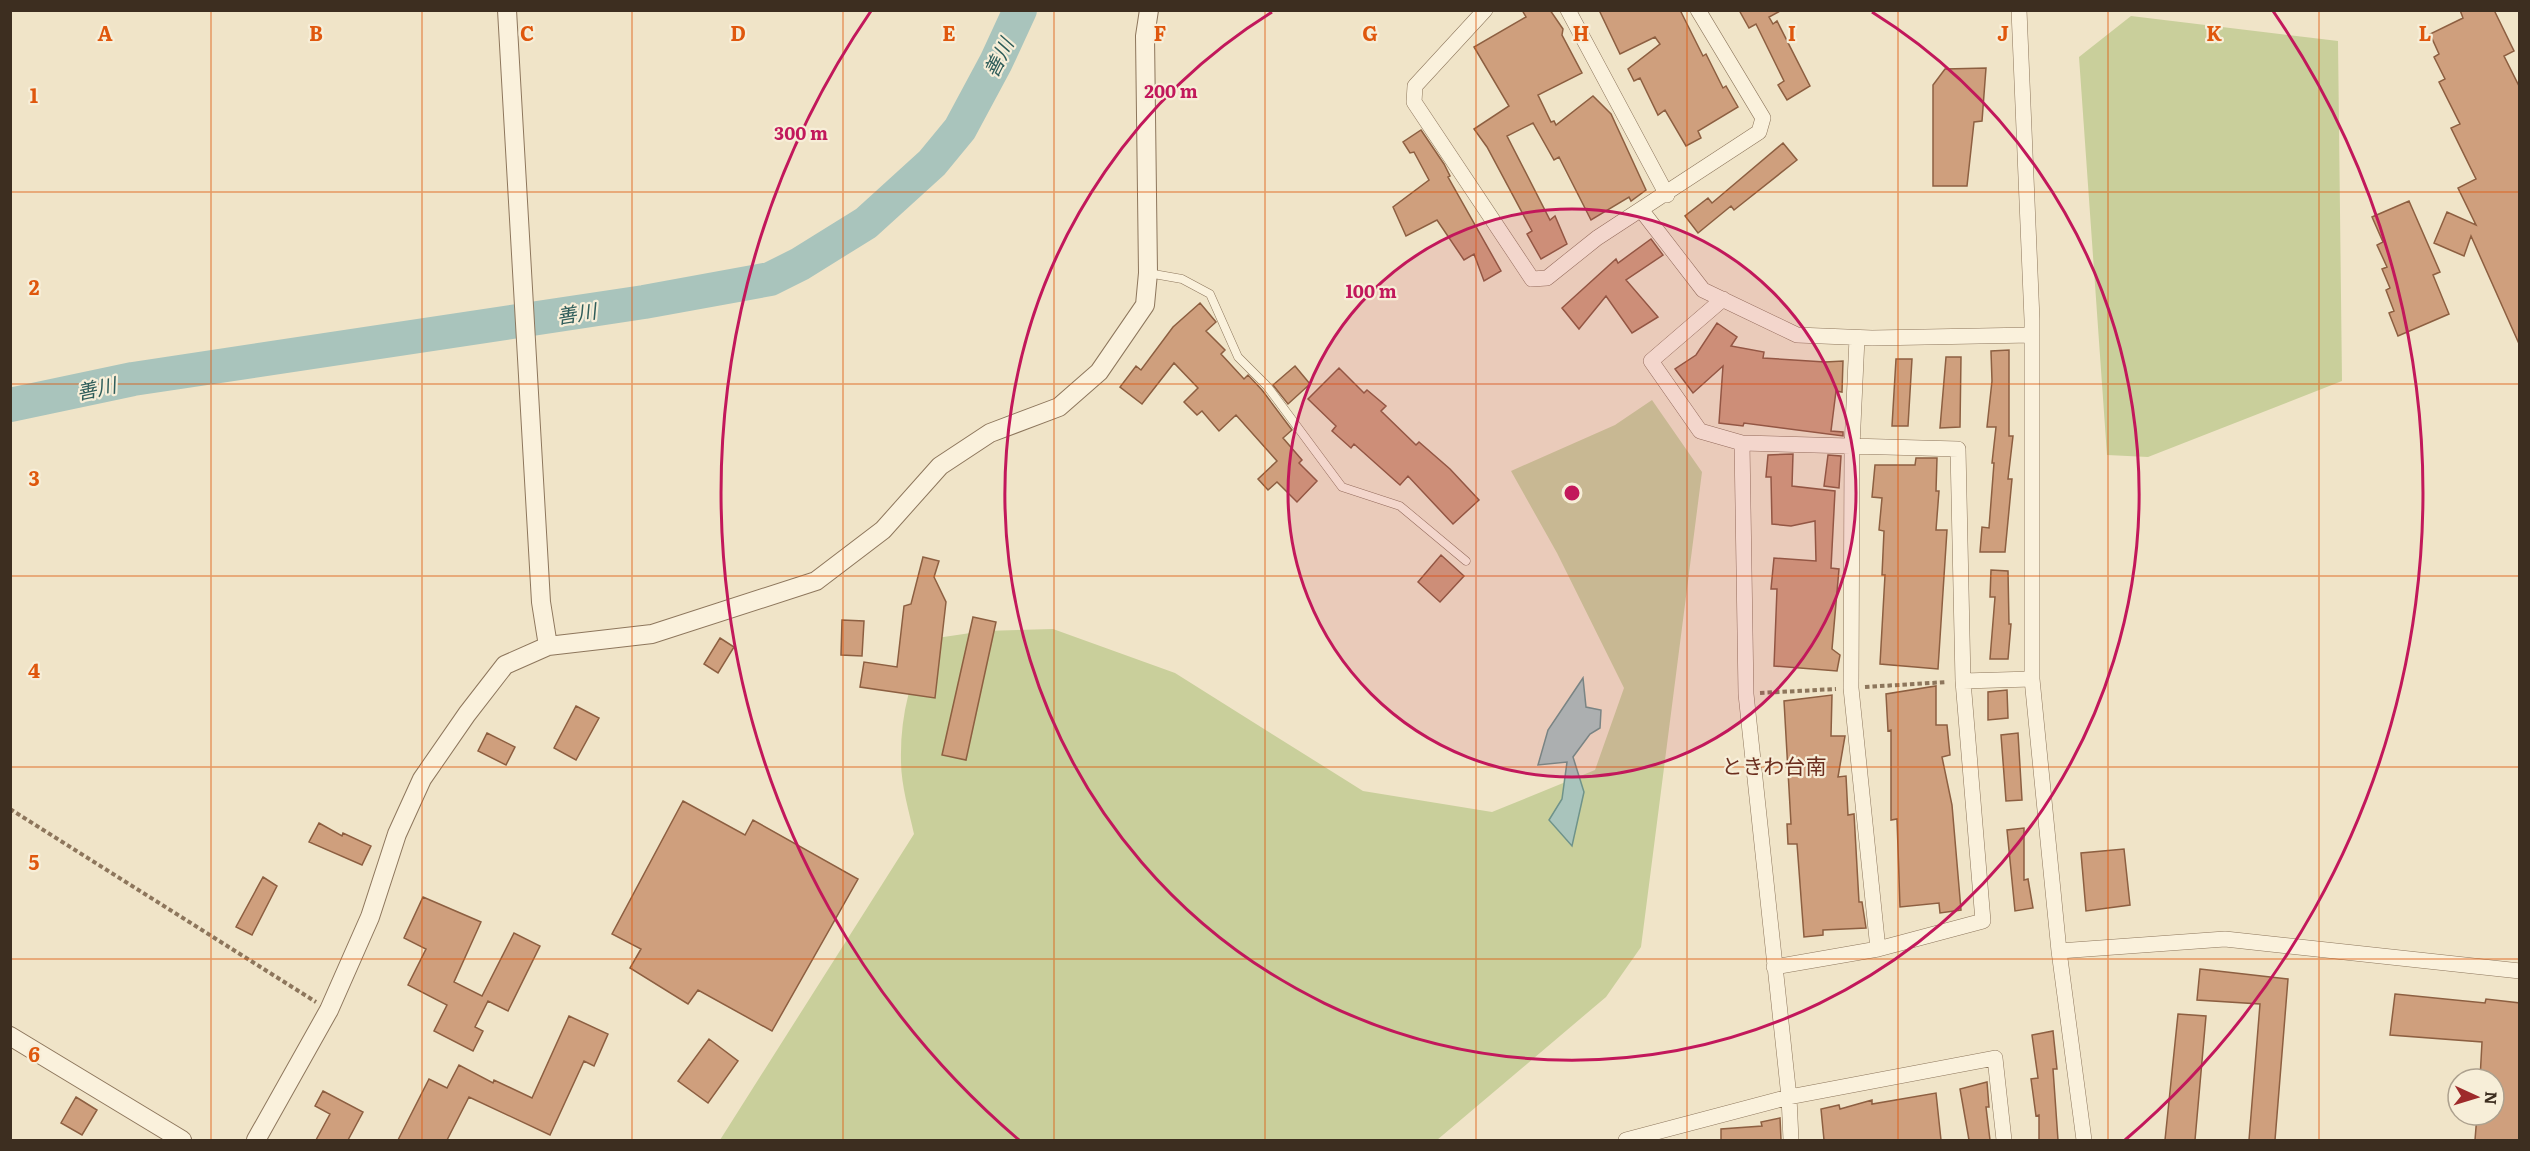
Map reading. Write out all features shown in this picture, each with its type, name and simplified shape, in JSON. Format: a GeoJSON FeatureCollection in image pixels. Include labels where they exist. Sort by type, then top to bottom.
{"type":"FeatureCollection","features":[{"type":"Feature","properties":{"kind":"street"},"geometry":{"type":"LineString","coordinates":[[507,10],[541,602],[548,645]]}},
{"type":"Feature","properties":{"kind":"street"},"geometry":{"type":"LineString","coordinates":[[256,1140],[329,1010],[370,917],[397,834],[422,779],[467,714],[505,665],[548,645],[652,634],[816,581],[883,530],[940,466],[990,432],[1059,407],[1099,372],[1145,305],[1148,273],[1145,36],[1149,10]]}},
{"type":"Feature","properties":{"kind":"street"},"geometry":{"type":"LineString","coordinates":[[1485,10],[1415,86],[1414,102],[1532,279],[1547,278],[1597,238],[1667,195],[1759,132],[1763,118],[1698,10]]}},
{"type":"Feature","properties":{"kind":"street"},"geometry":{"type":"LineString","coordinates":[[1568,10],[1667,195]]}},
{"type":"Feature","properties":{"kind":"street"},"geometry":{"type":"LineString","coordinates":[[2019,10],[2032,335],[2032,679],[2059,951],[2084,1140]]}},
{"type":"Feature","properties":{"kind":"street"},"geometry":{"type":"LineString","coordinates":[[1642,211],[1703,290],[1797,335],[1857,338],[2032,335]]}},
{"type":"Feature","properties":{"kind":"street"},"geometry":{"type":"LineString","coordinates":[[1723,299],[1652,361],[1700,431],[1742,443],[1958,449],[1963,681],[1983,921],[1878,949],[1774,966]]}},
{"type":"Feature","properties":{"kind":"street"},"geometry":{"type":"LineString","coordinates":[[1857,338],[1852,447],[1851,688],[1878,949]]}},
{"type":"Feature","properties":{"kind":"street"},"geometry":{"type":"LineString","coordinates":[[1742,443],[1746,694],[1789,1097],[1791,1140]]}},
{"type":"Feature","properties":{"kind":"street"},"geometry":{"type":"LineString","coordinates":[[1963,681],[2032,679]]}},
{"type":"Feature","properties":{"kind":"street"},"geometry":{"type":"LineString","coordinates":[[2059,951],[2225,939],[2520,971]]}},
{"type":"Feature","properties":{"kind":"street"},"geometry":{"type":"LineString","coordinates":[[10,1036],[182,1140]]}},
{"type":"Feature","properties":{"kind":"street"},"geometry":{"type":"LineString","coordinates":[[1626,1140],[1789,1097],[1995,1058],[2004,1140]]}},
{"type":"Feature","properties":{"kind":"lane"},"geometry":{"type":"LineString","coordinates":[[1148,273],[1182,279],[1210,294],[1238,357],[1267,386],[1342,487],[1400,506],[1466,561]]}},
{"type":"Feature","properties":{"kind":"path"},"geometry":{"type":"LineString","coordinates":[[10,809],[329,1010]]}},
{"type":"Feature","properties":{"kind":"green space"},"geometry":{"type":"Polygon","coordinates":[[[2131,16],[2338,41],[2342,381],[2148,457],[2107,455],[2079,57],[2131,16]]]}},
{"type":"Feature","properties":{"kind":"green space"},"geometry":{"type":"Polygon","coordinates":[[[1652,400],[1702,472],[1641,947],[1606,997],[1437,1140],[720,1140],[914,834],[902,779],[902,729],[912,683],[930,639],[984,631],[1053,629],[1175,673],[1363,791],[1492,812],[1595,770],[1624,688],[1557,553],[1511,471],[1615,425],[1652,400]]]}},
{"type":"Feature","properties":{"kind":"water"},"geometry":{"type":"Polygon","coordinates":[[[1583,678],[1586,707],[1601,710],[1600,728],[1590,734],[1573,757],[1584,792],[1572,846],[1549,820],[1562,799],[1567,762],[1538,765],[1548,730],[1583,678]]]}},
{"type":"Feature","properties":{"kind":"building"},"geometry":{"type":"Polygon","coordinates":[[[1522,10],[1550,10],[1563,29],[1562,35],[1582,73],[1538,95],[1551,122],[1554,121],[1556,125],[1593,96],[1611,114],[1646,190],[1631,201],[1629,197],[1591,220],[1559,157],[1554,160],[1533,123],[1507,136],[1550,220],[1555,216],[1567,244],[1541,259],[1527,234],[1532,231],[1487,147],[1474,129],[1509,106],[1474,47],[1526,17],[1522,10]]]}},
{"type":"Feature","properties":{"kind":"building"},"geometry":{"type":"Polygon","coordinates":[[[1599,10],[1680,10],[1703,56],[1706,54],[1723,88],[1726,86],[1738,107],[1698,131],[1701,138],[1686,146],[1665,110],[1658,115],[1640,78],[1634,81],[1628,69],[1660,44],[1655,37],[1620,54],[1599,10]]]}},
{"type":"Feature","properties":{"kind":"building"},"geometry":{"type":"Polygon","coordinates":[[[1739,10],[1782,10],[1769,17],[1773,24],[1777,21],[1810,86],[1787,100],[1778,85],[1784,81],[1756,24],[1749,28],[1739,10]]]}},
{"type":"Feature","properties":{"kind":"building"},"geometry":{"type":"Polygon","coordinates":[[[2460,10],[2494,10],[2514,51],[2504,56],[2520,88],[2520,346],[2471,236],[2464,256],[2434,243],[2447,212],[2476,225],[2458,188],[2476,179],[2451,128],[2460,124],[2439,82],[2445,79],[2434,57],[2439,54],[2430,34],[2463,18],[2460,10]]]}},
{"type":"Feature","properties":{"kind":"building"},"geometry":{"type":"Polygon","coordinates":[[[1986,68],[1982,121],[1974,122],[1967,186],[1933,186],[1933,85],[1945,69],[1986,68]]]}},
{"type":"Feature","properties":{"kind":"building"},"geometry":{"type":"Polygon","coordinates":[[[1421,130],[1444,164],[1450,176],[1448,177],[1501,271],[1484,281],[1474,254],[1464,260],[1437,220],[1406,236],[1393,207],[1429,180],[1414,152],[1410,153],[1403,142],[1421,130]]]}},
{"type":"Feature","properties":{"kind":"building"},"geometry":{"type":"Polygon","coordinates":[[[1783,143],[1797,160],[1734,210],[1731,206],[1698,233],[1685,216],[1708,198],[1712,203],[1783,143]]]}},
{"type":"Feature","properties":{"kind":"building"},"geometry":{"type":"Polygon","coordinates":[[[2409,201],[2440,272],[2433,275],[2449,314],[2398,336],[2389,313],[2394,311],[2386,290],[2390,288],[2382,269],[2387,267],[2377,245],[2383,242],[2372,217],[2409,201]]]}},
{"type":"Feature","properties":{"kind":"building"},"geometry":{"type":"Polygon","coordinates":[[[1651,239],[1663,255],[1626,280],[1658,317],[1632,333],[1606,296],[1579,329],[1562,308],[1616,259],[1618,263],[1651,239]]]}},
{"type":"Feature","properties":{"kind":"building"},"geometry":{"type":"Polygon","coordinates":[[[1200,303],[1216,322],[1206,331],[1225,350],[1221,354],[1244,379],[1248,375],[1262,390],[1292,430],[1283,438],[1302,460],[1299,463],[1317,481],[1297,502],[1277,482],[1268,490],[1258,479],[1277,461],[1236,415],[1219,431],[1202,411],[1197,415],[1184,402],[1198,388],[1174,363],[1142,404],[1120,387],[1136,366],[1141,370],[1173,327],[1200,303]]]}},
{"type":"Feature","properties":{"kind":"building"},"geometry":{"type":"Polygon","coordinates":[[[1717,323],[1737,337],[1731,346],[1764,352],[1763,358],[1843,361],[1842,392],[1836,391],[1831,431],[1843,432],[1843,436],[1744,423],[1743,426],[1719,423],[1723,366],[1693,393],[1675,369],[1696,355],[1717,323]]]}},
{"type":"Feature","properties":{"kind":"building"},"geometry":{"type":"Polygon","coordinates":[[[2009,350],[2009,436],[2013,436],[2008,479],[2012,479],[2005,552],[1980,552],[1982,527],[1989,528],[1996,427],[1987,427],[1992,381],[1991,351],[2009,350]]]}},
{"type":"Feature","properties":{"kind":"building"},"geometry":{"type":"Polygon","coordinates":[[[1946,357],[1961,357],[1960,427],[1940,428],[1946,357]]]}},
{"type":"Feature","properties":{"kind":"building"},"geometry":{"type":"Polygon","coordinates":[[[1896,359],[1912,359],[1908,426],[1892,426],[1896,359]]]}},
{"type":"Feature","properties":{"kind":"building"},"geometry":{"type":"Polygon","coordinates":[[[1295,366],[1310,384],[1288,404],[1273,385],[1295,366]]]}},
{"type":"Feature","properties":{"kind":"building"},"geometry":{"type":"Polygon","coordinates":[[[1339,368],[1364,393],[1367,390],[1386,406],[1381,411],[1416,445],[1419,442],[1450,469],[1479,500],[1453,524],[1408,476],[1400,485],[1354,444],[1351,448],[1332,431],[1336,426],[1308,399],[1339,368]]]}},
{"type":"Feature","properties":{"kind":"building"},"geometry":{"type":"Polygon","coordinates":[[[1793,454],[1792,486],[1835,491],[1831,568],[1839,569],[1832,649],[1840,655],[1837,671],[1774,666],[1777,589],[1771,589],[1774,558],[1816,561],[1815,521],[1791,526],[1772,524],[1771,477],[1766,477],[1768,455],[1793,454]]]}},
{"type":"Feature","properties":{"kind":"building"},"geometry":{"type":"Polygon","coordinates":[[[1828,455],[1841,456],[1839,488],[1824,486],[1828,455]]]}},
{"type":"Feature","properties":{"kind":"building"},"geometry":{"type":"Polygon","coordinates":[[[1916,458],[1937,458],[1936,491],[1939,491],[1936,530],[1947,530],[1938,669],[1880,664],[1885,575],[1882,575],[1884,531],[1879,530],[1882,498],[1872,497],[1875,465],[1915,465],[1916,458]]]}},
{"type":"Feature","properties":{"kind":"building"},"geometry":{"type":"Polygon","coordinates":[[[1441,555],[1464,576],[1440,602],[1418,582],[1441,555]]]}},
{"type":"Feature","properties":{"kind":"building"},"geometry":{"type":"Polygon","coordinates":[[[923,557],[939,561],[934,577],[946,602],[935,698],[860,687],[864,662],[897,667],[904,606],[911,604],[923,557]]]}},
{"type":"Feature","properties":{"kind":"building"},"geometry":{"type":"Polygon","coordinates":[[[1991,570],[2008,571],[2009,624],[2011,624],[2008,659],[1990,659],[1995,597],[1990,597],[1991,570]]]}},
{"type":"Feature","properties":{"kind":"building"},"geometry":{"type":"Polygon","coordinates":[[[973,617],[996,622],[966,760],[942,755],[973,617]]]}},
{"type":"Feature","properties":{"kind":"building"},"geometry":{"type":"Polygon","coordinates":[[[842,620],[864,621],[862,656],[841,655],[842,620]]]}},
{"type":"Feature","properties":{"kind":"building"},"geometry":{"type":"Polygon","coordinates":[[[720,638],[734,647],[718,673],[704,664],[720,638]]]}},
{"type":"Feature","properties":{"kind":"building"},"geometry":{"type":"Polygon","coordinates":[[[1936,686],[1936,725],[1947,725],[1950,755],[1942,757],[1952,805],[1961,910],[1940,913],[1939,903],[1900,907],[1897,819],[1891,820],[1891,730],[1888,731],[1886,694],[1936,686]]]}},
{"type":"Feature","properties":{"kind":"building"},"geometry":{"type":"Polygon","coordinates":[[[2007,690],[2008,718],[1988,720],[1988,692],[2007,690]]]}},
{"type":"Feature","properties":{"kind":"building"},"geometry":{"type":"Polygon","coordinates":[[[1832,695],[1831,736],[1845,736],[1838,777],[1846,776],[1848,815],[1854,814],[1859,902],[1862,902],[1866,928],[1823,930],[1823,935],[1804,937],[1797,844],[1788,844],[1787,824],[1791,824],[1784,701],[1832,695]]]}},
{"type":"Feature","properties":{"kind":"building"},"geometry":{"type":"Polygon","coordinates":[[[576,706],[599,718],[576,760],[554,748],[576,706]]]}},
{"type":"Feature","properties":{"kind":"building"},"geometry":{"type":"Polygon","coordinates":[[[487,733],[515,747],[506,765],[478,751],[487,733]]]}},
{"type":"Feature","properties":{"kind":"building"},"geometry":{"type":"Polygon","coordinates":[[[2018,733],[2022,800],[2006,801],[2001,735],[2018,733]]]}},
{"type":"Feature","properties":{"kind":"building"},"geometry":{"type":"Polygon","coordinates":[[[683,801],[745,835],[753,820],[858,879],[772,1031],[698,990],[688,1004],[630,968],[641,949],[612,934],[683,801]]]}},
{"type":"Feature","properties":{"kind":"building"},"geometry":{"type":"Polygon","coordinates":[[[319,823],[342,836],[343,833],[371,846],[362,865],[309,842],[319,823]]]}},
{"type":"Feature","properties":{"kind":"building"},"geometry":{"type":"Polygon","coordinates":[[[2024,828],[2024,880],[2028,879],[2033,908],[2015,911],[2007,830],[2024,828]]]}},
{"type":"Feature","properties":{"kind":"building"},"geometry":{"type":"Polygon","coordinates":[[[2124,849],[2130,905],[2086,911],[2081,853],[2124,849]]]}},
{"type":"Feature","properties":{"kind":"building"},"geometry":{"type":"Polygon","coordinates":[[[263,877],[277,886],[252,935],[236,927],[263,877]]]}},
{"type":"Feature","properties":{"kind":"building"},"geometry":{"type":"Polygon","coordinates":[[[423,897],[481,922],[454,982],[482,996],[514,933],[540,946],[508,1011],[488,1001],[475,1027],[483,1031],[473,1051],[434,1031],[447,1005],[408,985],[426,949],[404,938],[423,897]]]}},
{"type":"Feature","properties":{"kind":"building"},"geometry":{"type":"Polygon","coordinates":[[[2200,969],[2288,979],[2275,1140],[2249,1140],[2260,1004],[2197,1000],[2200,969]]]}},
{"type":"Feature","properties":{"kind":"building"},"geometry":{"type":"Polygon","coordinates":[[[2395,994],[2485,1003],[2486,999],[2520,1003],[2520,1140],[2475,1140],[2476,1127],[2506,1127],[2506,1067],[2481,1067],[2482,1042],[2390,1035],[2395,994]]]}},
{"type":"Feature","properties":{"kind":"building"},"geometry":{"type":"Polygon","coordinates":[[[2178,1014],[2206,1016],[2195,1140],[2165,1140],[2178,1014]]]}},
{"type":"Feature","properties":{"kind":"building"},"geometry":{"type":"Polygon","coordinates":[[[569,1016],[608,1034],[594,1066],[584,1061],[550,1135],[469,1097],[447,1140],[398,1140],[429,1079],[447,1088],[459,1065],[493,1083],[494,1080],[532,1098],[569,1016]]]}},
{"type":"Feature","properties":{"kind":"building"},"geometry":{"type":"Polygon","coordinates":[[[2053,1031],[2057,1069],[2053,1069],[2058,1140],[2039,1140],[2039,1115],[2036,1116],[2031,1079],[2038,1078],[2032,1035],[2053,1031]]]}},
{"type":"Feature","properties":{"kind":"building"},"geometry":{"type":"Polygon","coordinates":[[[709,1039],[738,1061],[708,1103],[678,1081],[709,1039]]]}},
{"type":"Feature","properties":{"kind":"building"},"geometry":{"type":"Polygon","coordinates":[[[1987,1082],[1989,1107],[1986,1107],[1990,1140],[1969,1140],[1960,1089],[1987,1082]]]}},
{"type":"Feature","properties":{"kind":"building"},"geometry":{"type":"Polygon","coordinates":[[[323,1091],[363,1112],[348,1140],[316,1140],[330,1114],[315,1106],[323,1091]]]}},
{"type":"Feature","properties":{"kind":"building"},"geometry":{"type":"Polygon","coordinates":[[[1936,1093],[1941,1140],[1824,1140],[1821,1109],[1839,1105],[1840,1109],[1872,1100],[1872,1104],[1936,1093]]]}},
{"type":"Feature","properties":{"kind":"building"},"geometry":{"type":"Polygon","coordinates":[[[76,1097],[97,1110],[82,1135],[61,1123],[76,1097]]]}},
{"type":"Feature","properties":{"kind":"building"},"geometry":{"type":"Polygon","coordinates":[[[1780,1118],[1781,1140],[1721,1140],[1721,1129],[1762,1126],[1761,1122],[1780,1118]]]}},
{"type":"Feature","properties":{"kind":"waterway","name":"善川"},"geometry":{"type":"LineString","coordinates":[[10,405],[133,379],[644,302],[770,279],[800,264],[866,223],[932,163],[960,129],[996,62],[1020,10]]}},
{"type":"Feature","properties":{"kind":"district","name":"ときわ台南"},"geometry":{"type":"Point","coordinates":[1774,764]}}]}
